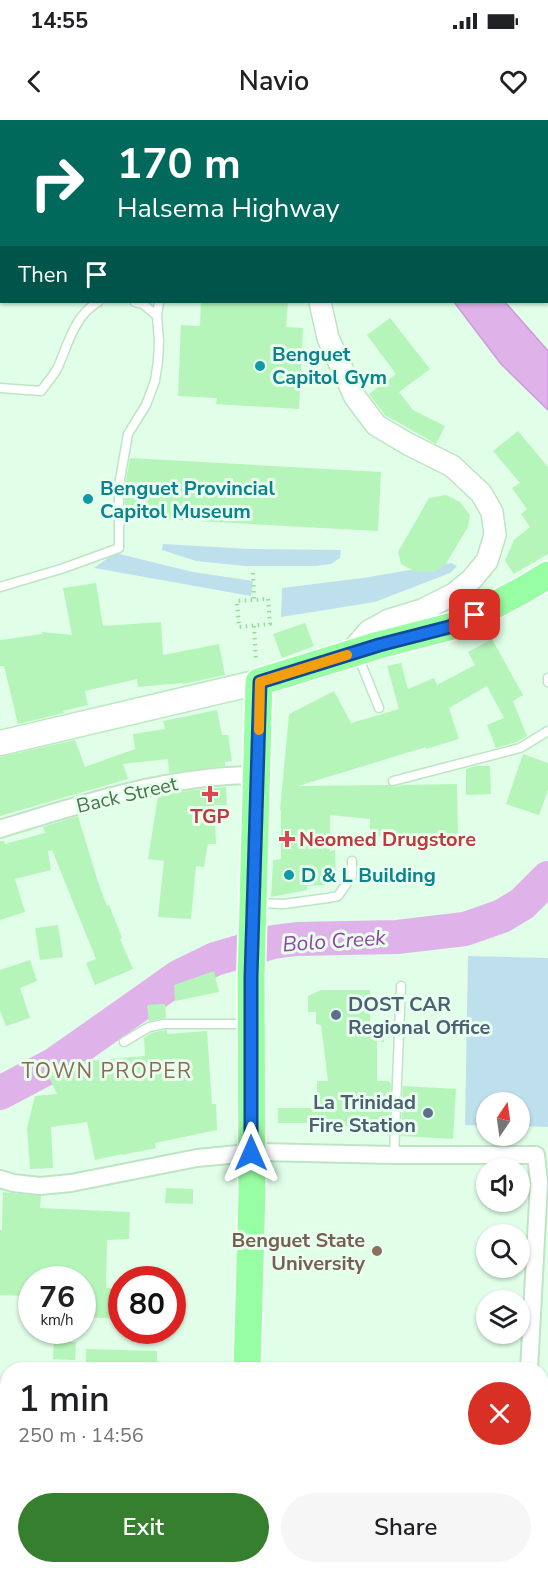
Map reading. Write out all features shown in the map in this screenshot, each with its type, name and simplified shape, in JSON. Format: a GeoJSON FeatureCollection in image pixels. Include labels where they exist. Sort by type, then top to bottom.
{"type":"FeatureCollection","features":[{"type":"Feature","properties":{"kind":"highway"},"geometry":{"type":"LineString","coordinates":[[247,1362],[251,977],[260,682],[457,625],[548,575]]}},
{"type":"Feature","properties":{"kind":"main road"},"geometry":{"type":"LineString","coordinates":[[0,743],[260,682]]}},
{"type":"Feature","properties":{"kind":"street"},"geometry":{"type":"LineString","coordinates":[[320,303],[328,338],[355,397],[376,425],[452,466],[482,493],[492,512],[495,536],[487,561],[472,579],[454,594],[422,610],[389,620],[369,631],[352,654]]}},
{"type":"Feature","properties":{"kind":"street","name":"Back Street"},"geometry":{"type":"LineString","coordinates":[[0,829],[130,791],[225,776],[257,776]]}},
{"type":"Feature","properties":{"kind":"street"},"geometry":{"type":"LineString","coordinates":[[0,1179],[12,1184],[40,1186],[71,1183],[197,1158],[251,1153],[542,1155],[538,1182],[529,1362]]}},
{"type":"Feature","properties":{"kind":"lane"},"geometry":{"type":"LineString","coordinates":[[0,388],[41,391],[57,369],[68,338],[89,306],[96,303]]}},
{"type":"Feature","properties":{"kind":"lane"},"geometry":{"type":"LineString","coordinates":[[139,303],[158,316]]}},
{"type":"Feature","properties":{"kind":"lane"},"geometry":{"type":"LineString","coordinates":[[0,587],[61,569],[119,548],[119,485],[129,434],[146,405],[155,381],[158,361],[159,303]]}},
{"type":"Feature","properties":{"kind":"lane"},"geometry":{"type":"LineString","coordinates":[[352,654],[379,708]]}},
{"type":"Feature","properties":{"kind":"lane"},"geometry":{"type":"LineString","coordinates":[[393,781],[520,748],[548,731]]}},
{"type":"Feature","properties":{"kind":"lane"},"geometry":{"type":"LineString","coordinates":[[253,905],[284,904],[338,896],[352,876],[352,861]]}},
{"type":"Feature","properties":{"kind":"lane"},"geometry":{"type":"LineString","coordinates":[[394,1155],[401,986]]}},
{"type":"Feature","properties":{"kind":"lane"},"geometry":{"type":"LineString","coordinates":[[124,1041],[149,1027],[164,1024],[251,1024]]}},
{"type":"Feature","properties":{"kind":"path"},"geometry":{"type":"LineString","coordinates":[[253,573],[254,600]]}},
{"type":"Feature","properties":{"kind":"path"},"geometry":{"type":"LineString","coordinates":[[268,599],[270,624],[254,626],[239,627],[237,601],[268,599]]}},
{"type":"Feature","properties":{"kind":"path"},"geometry":{"type":"LineString","coordinates":[[254,626],[255,657],[260,682]]}},
{"type":"Feature","properties":{"kind":"shaded area"},"geometry":{"type":"Polygon","coordinates":[[[455,303],[506,303],[548,351],[548,410],[501,364],[455,303]]]}},
{"type":"Feature","properties":{"kind":"shaded area"},"geometry":{"type":"Polygon","coordinates":[[[163,544],[250,549],[341,550],[340,558],[331,564],[245,566],[196,561],[162,550],[163,544]]]}},
{"type":"Feature","properties":{"kind":"shaded area"},"geometry":{"type":"Polygon","coordinates":[[[115,553],[193,572],[253,581],[251,596],[94,568],[115,553]]]}},
{"type":"Feature","properties":{"kind":"shaded area"},"geometry":{"type":"Polygon","coordinates":[[[451,563],[457,566],[450,573],[375,602],[281,617],[282,588],[363,578],[451,563]]]}},
{"type":"Feature","properties":{"kind":"shaded area"},"geometry":{"type":"Polygon","coordinates":[[[468,956],[548,958],[548,1127],[530,1126],[530,1092],[476,1092],[476,1126],[465,1125],[468,956]]]}},
{"type":"Feature","properties":{"kind":"building"},"geometry":{"type":"Polygon","coordinates":[[[201,303],[288,303],[286,327],[303,328],[299,409],[216,404],[217,398],[178,396],[181,325],[200,326],[201,303]]]}},
{"type":"Feature","properties":{"kind":"building"},"geometry":{"type":"Polygon","coordinates":[[[390,318],[430,369],[399,392],[413,410],[445,426],[436,444],[385,415],[369,394],[396,374],[367,335],[390,318]]]}},
{"type":"Feature","properties":{"kind":"building"},"geometry":{"type":"Polygon","coordinates":[[[518,431],[548,467],[548,554],[514,574],[505,561],[514,540],[530,527],[521,514],[527,509],[512,488],[520,483],[493,451],[518,431]]]}},
{"type":"Feature","properties":{"kind":"building"},"geometry":{"type":"Polygon","coordinates":[[[130,458],[381,472],[378,531],[125,517],[125,486],[130,458]]]}},
{"type":"Feature","properties":{"kind":"building"},"geometry":{"type":"Polygon","coordinates":[[[446,495],[460,502],[470,515],[468,527],[445,565],[435,572],[414,571],[401,564],[398,552],[429,498],[446,495]]]}},
{"type":"Feature","properties":{"kind":"building"},"geometry":{"type":"Polygon","coordinates":[[[96,583],[103,626],[161,622],[163,655],[219,644],[225,675],[183,684],[138,687],[137,679],[85,691],[88,705],[18,724],[4,666],[0,666],[0,640],[42,634],[42,632],[72,635],[63,588],[96,583]]]}},
{"type":"Feature","properties":{"kind":"building"},"geometry":{"type":"Polygon","coordinates":[[[305,623],[314,646],[282,658],[273,634],[305,623]]]}},
{"type":"Feature","properties":{"kind":"building"},"geometry":{"type":"Polygon","coordinates":[[[492,639],[523,695],[513,701],[527,736],[517,742],[496,748],[487,725],[504,718],[487,686],[449,708],[459,739],[298,786],[388,785],[394,787],[457,784],[458,835],[370,836],[370,819],[330,815],[330,851],[335,850],[336,884],[307,886],[307,890],[271,897],[273,860],[281,859],[280,810],[289,714],[334,691],[351,723],[399,709],[387,666],[401,663],[408,689],[434,678],[437,685],[475,665],[468,652],[492,639]]]}},
{"type":"Feature","properties":{"kind":"building"},"geometry":{"type":"Polygon","coordinates":[[[217,710],[222,735],[228,735],[232,761],[225,762],[225,766],[169,773],[168,759],[123,764],[128,779],[0,816],[0,757],[75,740],[85,767],[135,749],[133,734],[165,729],[163,721],[217,710]]]}},
{"type":"Feature","properties":{"kind":"building"},"geometry":{"type":"Polygon","coordinates":[[[523,754],[548,763],[548,790],[539,815],[506,804],[523,754]]]}},
{"type":"Feature","properties":{"kind":"building"},"geometry":{"type":"Polygon","coordinates":[[[475,766],[490,766],[491,794],[466,795],[466,769],[475,766]]]}},
{"type":"Feature","properties":{"kind":"building"},"geometry":{"type":"Polygon","coordinates":[[[226,787],[227,805],[214,805],[216,844],[208,844],[204,867],[196,866],[191,919],[158,917],[164,861],[148,859],[158,796],[226,787]]]}},
{"type":"Feature","properties":{"kind":"building"},"geometry":{"type":"Polygon","coordinates":[[[78,816],[98,882],[133,969],[95,985],[86,963],[96,959],[52,850],[48,851],[51,870],[15,879],[25,912],[0,920],[0,841],[4,841],[5,844],[45,833],[43,827],[78,816]]]}},
{"type":"Feature","properties":{"kind":"building"},"geometry":{"type":"Polygon","coordinates":[[[58,925],[63,957],[40,960],[35,928],[58,925]]]}},
{"type":"Feature","properties":{"kind":"building"},"geometry":{"type":"Polygon","coordinates":[[[30,960],[37,981],[20,988],[30,1018],[6,1026],[0,1010],[0,970],[30,960]]]}},
{"type":"Feature","properties":{"kind":"building"},"geometry":{"type":"Polygon","coordinates":[[[214,971],[219,992],[175,1001],[174,985],[214,971]]]}},
{"type":"Feature","properties":{"kind":"building"},"geometry":{"type":"Polygon","coordinates":[[[321,990],[370,990],[370,1022],[384,1027],[384,1042],[377,1041],[377,1081],[389,1081],[391,1085],[389,1126],[316,1126],[316,1123],[278,1123],[278,1108],[317,1108],[317,1081],[328,1081],[321,1025],[316,1024],[316,1012],[308,1012],[308,996],[321,990]]]}},
{"type":"Feature","properties":{"kind":"building"},"geometry":{"type":"Polygon","coordinates":[[[165,1004],[166,1018],[149,1021],[147,1005],[165,1004]]]}},
{"type":"Feature","properties":{"kind":"building"},"geometry":{"type":"Polygon","coordinates":[[[167,1030],[167,1034],[207,1031],[212,1104],[216,1104],[217,1130],[155,1143],[156,1148],[95,1160],[87,1122],[51,1127],[53,1168],[30,1169],[27,1128],[35,1096],[57,1094],[48,1075],[76,1062],[145,1056],[144,1038],[151,1033],[167,1030]]]}},
{"type":"Feature","properties":{"kind":"building","name":"La Trinidad Fire Station"},"geometry":{"type":"Polygon","coordinates":[[[403,1086],[456,1089],[453,1139],[401,1136],[403,1086]]]}},
{"type":"Feature","properties":{"kind":"building"},"geometry":{"type":"Polygon","coordinates":[[[166,1188],[193,1189],[193,1204],[165,1203],[166,1188]]]}},
{"type":"Feature","properties":{"kind":"building"},"geometry":{"type":"Polygon","coordinates":[[[3,1192],[41,1196],[40,1208],[130,1212],[129,1239],[107,1240],[108,1318],[96,1318],[96,1266],[18,1266],[18,1296],[0,1295],[0,1230],[2,1230],[3,1192]]]}},
{"type":"Feature","properties":{"kind":"building"},"geometry":{"type":"Polygon","coordinates":[[[54,1344],[76,1344],[75,1360],[53,1359],[54,1344]]]}},
{"type":"Feature","properties":{"kind":"building"},"geometry":{"type":"Polygon","coordinates":[[[86,1349],[157,1351],[157,1362],[86,1362],[86,1349]]]}},
{"type":"Feature","properties":{"kind":"waterway","name":"Bolo Creek"},"geometry":{"type":"LineString","coordinates":[[0,1093],[55,1064],[180,976],[215,959],[273,942],[297,939],[397,937],[465,929],[502,916],[522,904],[548,878]]}},
{"type":"Feature","properties":{"kind":"slow traffic"},"geometry":{"type":"LineString","coordinates":[[259,730],[260,682],[347,655]]}},
{"type":"Feature","properties":{"kind":"place","name":"Benguet Capitol Gym"},"geometry":{"type":"Point","coordinates":[260,366]}},
{"type":"Feature","properties":{"kind":"place","name":"Benguet Provincial Capitol Museum"},"geometry":{"type":"Point","coordinates":[88,499]}},
{"type":"Feature","properties":{"kind":"place","name":"TGP"},"geometry":{"type":"Point","coordinates":[210,794]}},
{"type":"Feature","properties":{"kind":"place","name":"Neomed Drugstore"},"geometry":{"type":"Point","coordinates":[287,839]}},
{"type":"Feature","properties":{"kind":"place","name":"D & L Building"},"geometry":{"type":"Point","coordinates":[289,875]}},
{"type":"Feature","properties":{"kind":"place","name":"DOST CAR Regional Office"},"geometry":{"type":"Point","coordinates":[336,1015]}},
{"type":"Feature","properties":{"kind":"place","name":"La Trinidad Fire Station"},"geometry":{"type":"Point","coordinates":[428,1113]}},
{"type":"Feature","properties":{"kind":"place","name":"Benguet State University"},"geometry":{"type":"Point","coordinates":[377,1251]}},
{"type":"Feature","properties":{"kind":"district","name":"TOWN PROPER"},"geometry":{"type":"Point","coordinates":[107,1071]}},
{"type":"Feature","properties":{"kind":"route"},"geometry":{"type":"LineString","coordinates":[[251,1153],[251,977],[260,682],[379,645],[457,625],[475,615]]}}]}
